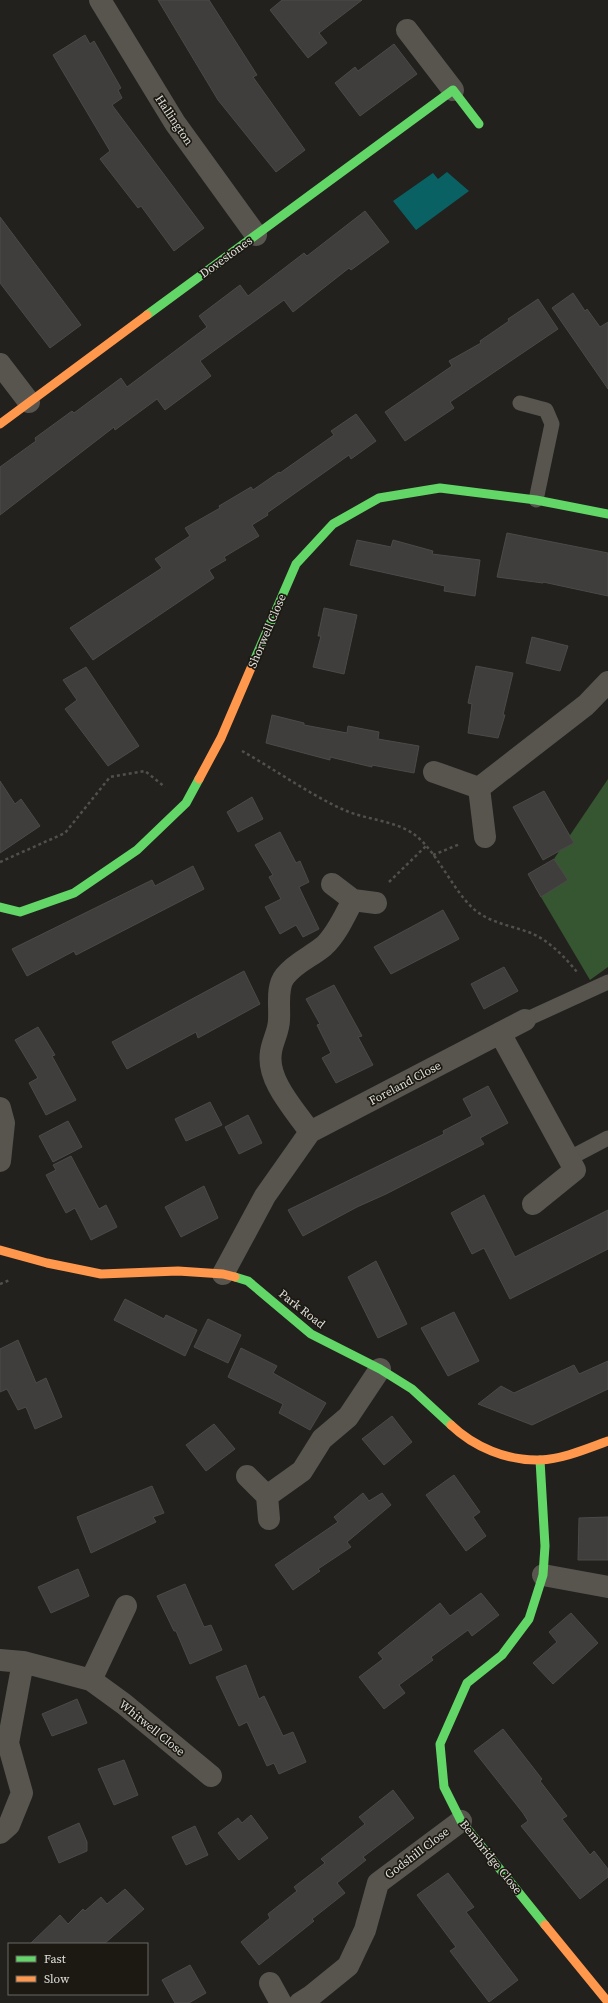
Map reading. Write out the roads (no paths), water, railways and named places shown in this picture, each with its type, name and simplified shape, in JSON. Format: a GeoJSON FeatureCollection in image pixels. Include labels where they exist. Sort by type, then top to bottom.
{"type":"FeatureCollection","features":[{"type":"Feature","properties":{"kind":"street","name":"Hallington"},"geometry":{"type":"LineString","coordinates":[[100,0],[175,123],[256,234]]}},
{"type":"Feature","properties":{"kind":"street"},"geometry":{"type":"LineString","coordinates":[[408,30],[479,124]]}},
{"type":"Feature","properties":{"kind":"street","name":"Dovestones"},"geometry":{"type":"LineString","coordinates":[[0,424],[453,90]]}},
{"type":"Feature","properties":{"kind":"street"},"geometry":{"type":"LineString","coordinates":[[0,364],[29,402]]}},
{"type":"Feature","properties":{"kind":"street","name":"Shorwell Close"},"geometry":{"type":"LineString","coordinates":[[0,907],[20,912],[74,893],[137,850],[186,804],[221,738],[296,564],[334,524],[379,498],[440,488],[536,500],[608,514]]}},
{"type":"Feature","properties":{"kind":"street"},"geometry":{"type":"LineString","coordinates":[[479,788],[586,705],[608,682]]}},
{"type":"Feature","properties":{"kind":"street"},"geometry":{"type":"LineString","coordinates":[[434,772],[479,788]]}},
{"type":"Feature","properties":{"kind":"street"},"geometry":{"type":"LineString","coordinates":[[479,788],[485,837]]}},
{"type":"Feature","properties":{"kind":"street"},"geometry":{"type":"LineString","coordinates":[[332,884],[353,900],[376,903]]}},
{"type":"Feature","properties":{"kind":"street"},"geometry":{"type":"LineString","coordinates":[[310,1132],[275,1081],[270,1068],[271,1052],[279,1023],[279,992],[284,977],[295,965],[325,945],[335,933],[353,900]]}},
{"type":"Feature","properties":{"kind":"street","name":"Foreland Close"},"geometry":{"type":"LineString","coordinates":[[223,1274],[265,1196],[310,1132],[526,1020]]}},
{"type":"Feature","properties":{"kind":"street"},"geometry":{"type":"LineString","coordinates":[[500,1033],[574,1170],[533,1204]]}},
{"type":"Feature","properties":{"kind":"street"},"geometry":{"type":"LineString","coordinates":[[0,1108],[4,1123],[0,1161]]}},
{"type":"Feature","properties":{"kind":"street","name":"Park Road"},"geometry":{"type":"LineString","coordinates":[[0,1250],[47,1263],[101,1274],[178,1271],[223,1274],[248,1281],[311,1334],[380,1369],[412,1389],[454,1428],[478,1446],[508,1456],[540,1460],[573,1454],[608,1441]]}},
{"type":"Feature","properties":{"kind":"street"},"geometry":{"type":"LineString","coordinates":[[267,1496],[302,1471],[322,1439],[348,1417],[380,1369]]}},
{"type":"Feature","properties":{"kind":"street","name":"Bembridge Close"},"geometry":{"type":"LineString","coordinates":[[540,1460],[546,1546],[543,1575],[529,1619],[502,1655],[466,1683],[440,1744],[444,1787],[461,1820],[608,2002]]}},
{"type":"Feature","properties":{"kind":"street"},"geometry":{"type":"LineString","coordinates":[[247,1476],[267,1496],[269,1519]]}},
{"type":"Feature","properties":{"kind":"street"},"geometry":{"type":"LineString","coordinates":[[543,1575],[608,1588]]}},
{"type":"Feature","properties":{"kind":"street"},"geometry":{"type":"LineString","coordinates":[[91,1680],[126,1606]]}},
{"type":"Feature","properties":{"kind":"street","name":"Whitwell Close"},"geometry":{"type":"LineString","coordinates":[[0,1660],[23,1662],[91,1680],[124,1704],[211,1776]]}},
{"type":"Feature","properties":{"kind":"street"},"geometry":{"type":"LineString","coordinates":[[0,1833],[9,1825],[22,1793],[8,1743],[23,1662]]}},
{"type":"Feature","properties":{"kind":"street","name":"Godshill Close"},"geometry":{"type":"LineString","coordinates":[[300,2003],[348,1966],[365,1930],[378,1883],[461,1820]]}},
{"type":"Feature","properties":{"kind":"street"},"geometry":{"type":"LineString","coordinates":[[270,1983],[281,2003]]}},
{"type":"Feature","properties":{"kind":"lane"},"geometry":{"type":"LineString","coordinates":[[520,403],[546,410],[552,424],[536,500]]}},
{"type":"Feature","properties":{"kind":"lane"},"geometry":{"type":"LineString","coordinates":[[526,1020],[590,989],[608,982]]}},
{"type":"Feature","properties":{"kind":"lane"},"geometry":{"type":"LineString","coordinates":[[568,1159],[608,1138]]}},
{"type":"Feature","properties":{"kind":"water"},"geometry":{"type":"Polygon","coordinates":[[[447,172],[469,191],[416,230],[393,201],[433,173],[438,179],[447,172]]]}}]}
